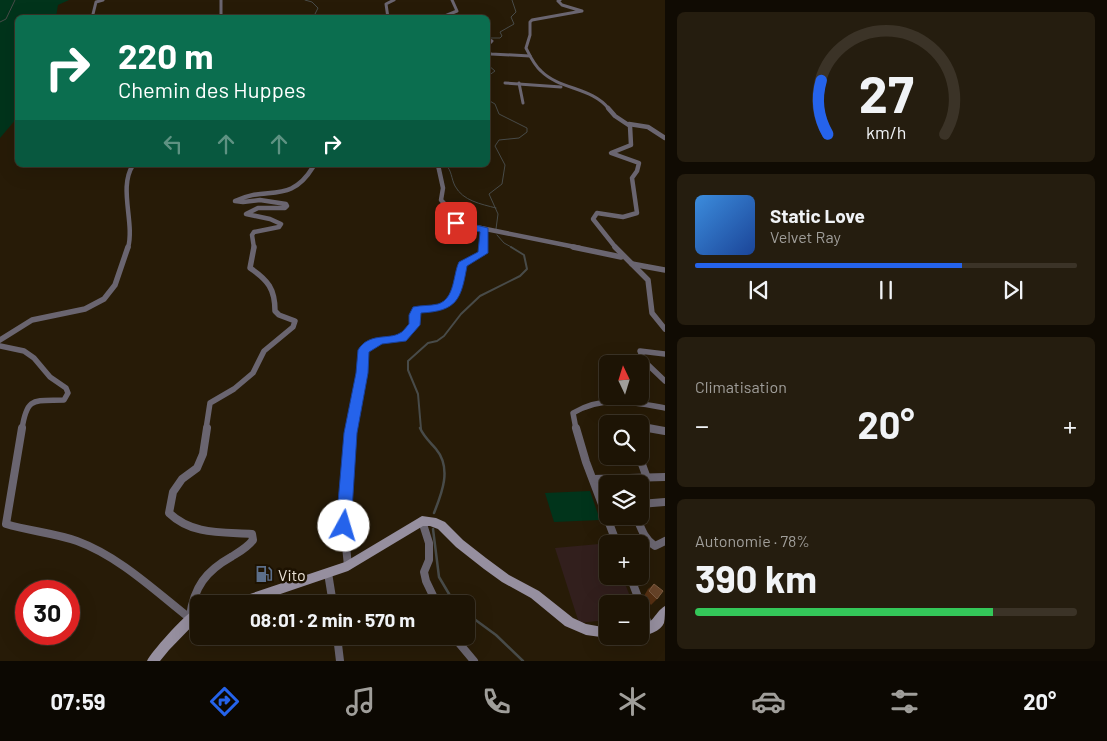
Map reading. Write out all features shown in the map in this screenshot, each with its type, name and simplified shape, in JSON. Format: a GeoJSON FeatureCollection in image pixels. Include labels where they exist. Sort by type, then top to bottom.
{"type":"FeatureCollection","features":[{"type":"Feature","properties":{"kind":"main road"},"geometry":{"type":"LineString","coordinates":[[262,595],[348,566],[422,521],[432,520],[442,524],[462,546],[511,582],[537,596],[566,621],[588,631],[599,632]]}},
{"type":"Feature","properties":{"kind":"main road"},"geometry":{"type":"LineString","coordinates":[[649,628],[660,620],[664,611]]}},
{"type":"Feature","properties":{"kind":"main road"},"geometry":{"type":"LineString","coordinates":[[153,661],[190,620]]}},
{"type":"Feature","properties":{"kind":"street"},"geometry":{"type":"LineString","coordinates":[[93,15],[96,2],[103,0]]}},
{"type":"Feature","properties":{"kind":"street"},"geometry":{"type":"LineString","coordinates":[[221,15],[220,4],[222,0]]}},
{"type":"Feature","properties":{"kind":"street"},"geometry":{"type":"LineString","coordinates":[[388,15],[386,4],[394,0]]}},
{"type":"Feature","properties":{"kind":"street"},"geometry":{"type":"LineString","coordinates":[[447,15],[457,11],[458,7],[452,0]]}},
{"type":"Feature","properties":{"kind":"street"},"geometry":{"type":"LineString","coordinates":[[560,0],[558,1],[562,5],[582,11],[530,22],[530,35],[526,48],[539,71],[546,78],[598,99],[614,115],[629,124],[648,127],[664,138]]}},
{"type":"Feature","properties":{"kind":"street"},"geometry":{"type":"LineString","coordinates":[[490,53],[530,56]]}},
{"type":"Feature","properties":{"kind":"street"},"geometry":{"type":"LineString","coordinates":[[504,83],[570,88]]}},
{"type":"Feature","properties":{"kind":"street"},"geometry":{"type":"LineString","coordinates":[[519,84],[523,103]]}},
{"type":"Feature","properties":{"kind":"street"},"geometry":{"type":"LineString","coordinates":[[629,124],[632,128],[631,145],[611,153],[639,163],[638,171],[632,178],[637,213],[631,217],[618,218],[597,214],[593,219],[601,235],[648,280],[652,313],[664,328]]}},
{"type":"Feature","properties":{"kind":"street"},"geometry":{"type":"LineString","coordinates":[[0,340],[30,320],[86,310],[111,291],[118,278],[131,235],[127,191],[132,167]]}},
{"type":"Feature","properties":{"kind":"street"},"geometry":{"type":"LineString","coordinates":[[194,595],[199,580],[212,568],[248,547],[253,540],[252,534],[187,527],[176,521],[169,512],[173,492],[182,479],[197,468],[203,454],[210,403],[253,373],[264,351],[293,327],[295,321],[279,315],[275,311],[272,287],[266,278],[250,268],[249,262],[254,247],[252,235],[254,232],[279,227],[281,224],[270,219],[246,214],[258,208],[284,208],[287,206],[286,204],[274,201],[256,200],[238,203],[235,201],[239,198],[256,195],[284,193],[309,175],[313,167]]}},
{"type":"Feature","properties":{"kind":"street"},"geometry":{"type":"LineString","coordinates":[[438,167],[443,188],[441,200],[454,214],[456,223],[623,258]]}},
{"type":"Feature","properties":{"kind":"street"},"geometry":{"type":"LineString","coordinates":[[348,566],[344,526],[351,433],[362,373],[364,350],[380,340],[402,338],[414,325],[414,315],[417,310],[438,308],[446,305],[458,288],[462,264],[483,253],[485,230]]}},
{"type":"Feature","properties":{"kind":"street"},"geometry":{"type":"LineString","coordinates":[[631,264],[664,270]]}},
{"type":"Feature","properties":{"kind":"street"},"geometry":{"type":"LineString","coordinates":[[0,346],[24,351],[29,354],[55,382],[66,388],[68,393],[64,400],[36,401],[27,406],[25,410],[3,523],[23,530],[64,536],[87,545],[190,613]]}},
{"type":"Feature","properties":{"kind":"street"},"geometry":{"type":"LineString","coordinates":[[664,354],[640,351],[644,361],[664,382]]}},
{"type":"Feature","properties":{"kind":"street"},"geometry":{"type":"LineString","coordinates":[[599,492],[593,479],[573,413],[578,409],[609,400],[625,400],[664,408]]}},
{"type":"Feature","properties":{"kind":"street"},"geometry":{"type":"LineString","coordinates":[[649,428],[664,432]]}},
{"type":"Feature","properties":{"kind":"street"},"geometry":{"type":"LineString","coordinates":[[649,478],[664,477]]}},
{"type":"Feature","properties":{"kind":"street"},"geometry":{"type":"LineString","coordinates":[[593,479],[599,479]]}},
{"type":"Feature","properties":{"kind":"street"},"geometry":{"type":"LineString","coordinates":[[649,503],[664,502]]}},
{"type":"Feature","properties":{"kind":"street"},"geometry":{"type":"LineString","coordinates":[[422,521],[428,543],[428,560],[424,572],[433,595]]}},
{"type":"Feature","properties":{"kind":"street"},"geometry":{"type":"LineString","coordinates":[[640,525],[645,539],[650,543],[660,545],[664,541]]}},
{"type":"Feature","properties":{"kind":"street"},"geometry":{"type":"LineString","coordinates":[[328,573],[332,595]]}},
{"type":"Feature","properties":{"kind":"street"},"geometry":{"type":"LineString","coordinates":[[338,645],[340,661]]}},
{"type":"Feature","properties":{"kind":"street"},"geometry":{"type":"LineString","coordinates":[[461,645],[474,661]]}},
{"type":"Feature","properties":{"kind":"shaded area"},"geometry":{"type":"Polygon","coordinates":[[[599,544],[599,585],[626,585],[629,595],[599,595],[599,621],[579,623],[555,548],[599,544]]]}},
{"type":"Feature","properties":{"kind":"green space"},"geometry":{"type":"Polygon","coordinates":[[[0,0],[69,0],[58,5],[56,15],[15,15],[15,120],[0,138],[0,0]]]}},
{"type":"Feature","properties":{"kind":"green space"},"geometry":{"type":"Polygon","coordinates":[[[590,491],[599,520],[554,522],[545,493],[590,491]]]}},
{"type":"Feature","properties":{"kind":"building"},"geometry":{"type":"Polygon","coordinates":[[[654,584],[663,591],[657,599],[649,591],[654,584]]]}},
{"type":"Feature","properties":{"kind":"waterway"},"geometry":{"type":"LineString","coordinates":[[0,22],[6,19],[15,0]]}},
{"type":"Feature","properties":{"kind":"waterway"},"geometry":{"type":"LineString","coordinates":[[305,0],[312,2],[318,8],[316,15]]}},
{"type":"Feature","properties":{"kind":"waterway"},"geometry":{"type":"LineString","coordinates":[[491,38],[500,38],[502,36],[500,32],[514,24],[511,17],[516,12],[512,0]]}},
{"type":"Feature","properties":{"kind":"waterway"},"geometry":{"type":"LineString","coordinates":[[490,67],[495,71],[490,75]]}},
{"type":"Feature","properties":{"kind":"waterway"},"geometry":{"type":"LineString","coordinates":[[490,101],[495,104],[499,114],[527,128],[527,132],[519,138],[499,140],[495,146],[505,165],[502,184],[489,194],[495,208]]}},
{"type":"Feature","properties":{"kind":"waterway"},"geometry":{"type":"LineString","coordinates":[[447,167],[458,191],[473,201],[495,208]]}},
{"type":"Feature","properties":{"kind":"waterway"},"geometry":{"type":"LineString","coordinates":[[495,208],[498,214],[496,229]]}},
{"type":"Feature","properties":{"kind":"waterway"},"geometry":{"type":"LineString","coordinates":[[497,235],[504,243],[513,248]]}},
{"type":"Feature","properties":{"kind":"waterway"},"geometry":{"type":"LineString","coordinates":[[421,429],[418,394],[408,370],[408,361],[428,343],[437,341],[444,336],[461,314],[480,296],[520,276],[527,269],[524,255],[511,247]]}},
{"type":"Feature","properties":{"kind":"waterway"},"geometry":{"type":"LineString","coordinates":[[420,428],[441,456],[444,464],[444,481],[434,513]]}},
{"type":"Feature","properties":{"kind":"waterway"},"geometry":{"type":"LineString","coordinates":[[433,529],[439,577],[450,595]]}},
{"type":"Feature","properties":{"kind":"waterway"},"geometry":{"type":"LineString","coordinates":[[475,620],[496,635],[523,661]]}},
{"type":"Feature","properties":{"kind":"place","name":"Vito"},"geometry":{"type":"Point","coordinates":[264,574]}},
{"type":"Feature","properties":{"kind":"route"},"geometry":{"type":"LineString","coordinates":[[344,526],[349,480],[351,433],[362,373],[364,350],[380,340],[402,338],[410,332],[414,325],[414,315],[417,310],[438,308],[446,305],[452,297],[458,288],[462,264],[483,253],[485,230],[456,223]]}}]}
